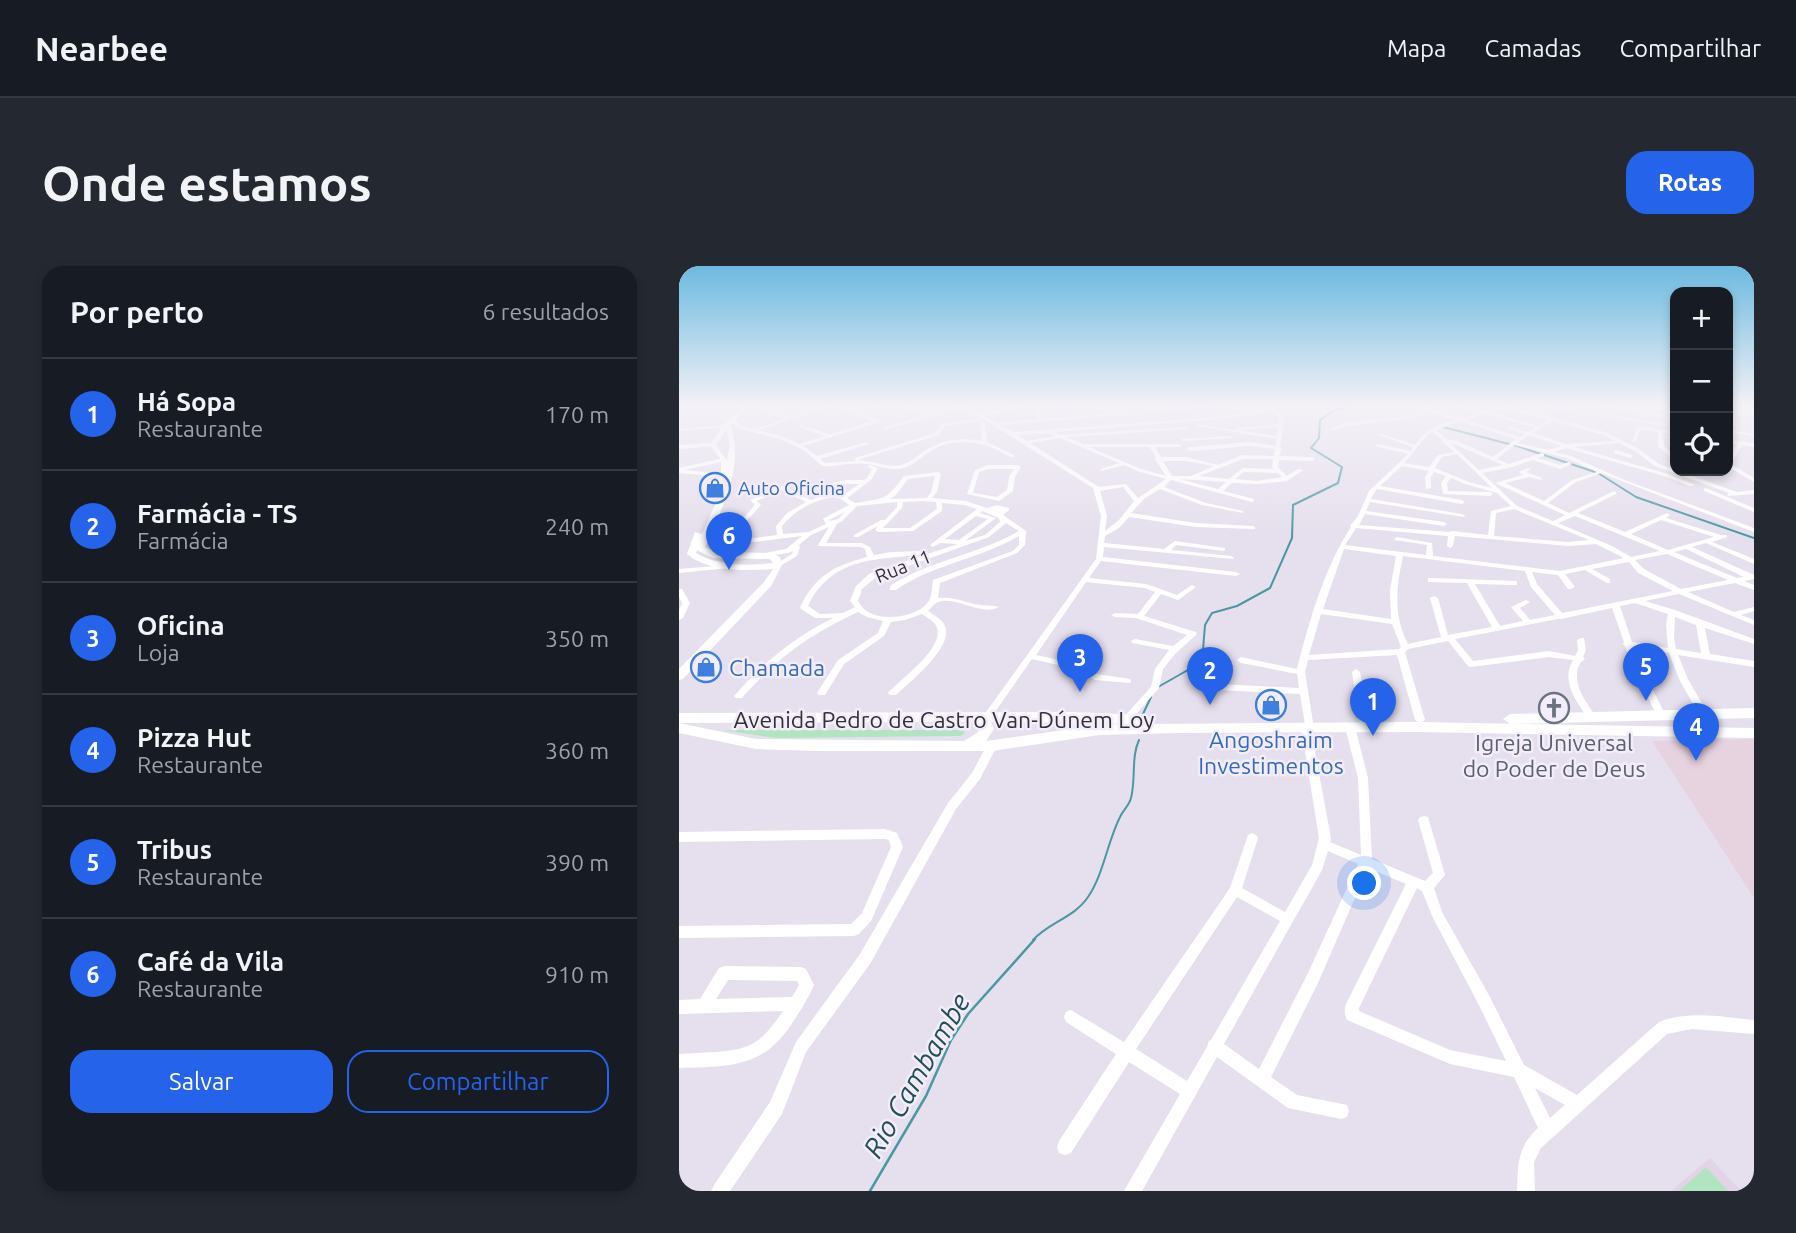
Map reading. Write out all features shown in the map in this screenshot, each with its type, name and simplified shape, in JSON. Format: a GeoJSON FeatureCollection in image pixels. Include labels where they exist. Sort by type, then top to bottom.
{"type":"FeatureCollection","features":[{"type":"Feature","properties":{"kind":"highway","name":"Avenida Pedro de Castro Van-Dúnem Loy"},"geometry":{"type":"LineString","coordinates":[[1357,724],[1420,720],[1754,713]]}},
{"type":"Feature","properties":{"kind":"highway"},"geometry":{"type":"LineString","coordinates":[[1729,714],[1745,718],[1752,731]]}},
{"type":"Feature","properties":{"kind":"highway","name":"Avenida Pedro de Castro Van-Dúnem Loy"},"geometry":{"type":"LineString","coordinates":[[681,722],[987,717],[1181,724],[1357,724],[1752,731]]}},
{"type":"Feature","properties":{"kind":"highway"},"geometry":{"type":"LineString","coordinates":[[961,745],[977,741],[986,731],[984,721],[970,718]]}},
{"type":"Feature","properties":{"kind":"highway","name":"Avenida Pedro de Castro Van-Dúnem Loy"},"geometry":{"type":"LineString","coordinates":[[681,722],[699,732],[775,746],[992,746],[1131,722]]}},
{"type":"Feature","properties":{"kind":"main road"},"geometry":{"type":"LineString","coordinates":[[717,448],[724,460],[725,476],[691,554],[701,561],[758,568],[778,565]]}},
{"type":"Feature","properties":{"kind":"main road"},"geometry":{"type":"LineString","coordinates":[[730,448],[728,484],[700,548],[713,555],[757,555],[775,558],[778,565]]}},
{"type":"Feature","properties":{"kind":"main road"},"geometry":{"type":"LineString","coordinates":[[743,565],[742,560],[757,555]]}},
{"type":"Feature","properties":{"kind":"main road"},"geometry":{"type":"LineString","coordinates":[[679,677],[768,584],[778,565]]}},
{"type":"Feature","properties":{"kind":"main road"},"geometry":{"type":"LineString","coordinates":[[679,668],[756,587],[762,575],[758,568]]}},
{"type":"Feature","properties":{"kind":"street"},"geometry":{"type":"LineString","coordinates":[[804,448],[824,465],[864,461],[888,468],[916,462],[936,448]]}},
{"type":"Feature","properties":{"kind":"street"},"geometry":{"type":"LineString","coordinates":[[817,458],[851,448]]}},
{"type":"Feature","properties":{"kind":"street"},"geometry":{"type":"LineString","coordinates":[[850,463],[886,448]]}},
{"type":"Feature","properties":{"kind":"street"},"geometry":{"type":"LineString","coordinates":[[926,448],[930,450]]}},
{"type":"Feature","properties":{"kind":"street"},"geometry":{"type":"LineString","coordinates":[[998,448],[1012,456]]}},
{"type":"Feature","properties":{"kind":"street"},"geometry":{"type":"LineString","coordinates":[[1033,448],[1099,489],[1124,485],[1140,500]]}},
{"type":"Feature","properties":{"kind":"street"},"geometry":{"type":"LineString","coordinates":[[1088,448],[1123,464],[1194,477],[1258,482],[1287,478],[1300,470]]}},
{"type":"Feature","properties":{"kind":"street"},"geometry":{"type":"LineString","coordinates":[[1154,448],[1158,459],[1177,473],[1219,491],[1252,500]]}},
{"type":"Feature","properties":{"kind":"street"},"geometry":{"type":"LineString","coordinates":[[1190,449],[1206,448]]}},
{"type":"Feature","properties":{"kind":"street"},"geometry":{"type":"LineString","coordinates":[[1277,471],[1279,448]]}},
{"type":"Feature","properties":{"kind":"street"},"geometry":{"type":"LineString","coordinates":[[1133,1191],[1188,1090],[1308,887],[1325,845],[1323,811],[1303,691],[1303,658],[1341,547],[1375,487],[1415,448]]}},
{"type":"Feature","properties":{"kind":"street"},"geometry":{"type":"LineString","coordinates":[[1451,448],[1515,507],[1599,542],[1678,591],[1754,623]]}},
{"type":"Feature","properties":{"kind":"street"},"geometry":{"type":"LineString","coordinates":[[1469,448],[1509,466]]}},
{"type":"Feature","properties":{"kind":"street"},"geometry":{"type":"LineString","coordinates":[[1494,459],[1507,448]]}},
{"type":"Feature","properties":{"kind":"street"},"geometry":{"type":"LineString","coordinates":[[1530,448],[1579,460],[1639,487],[1754,529]]}},
{"type":"Feature","properties":{"kind":"street"},"geometry":{"type":"LineString","coordinates":[[1479,472],[1534,459],[1560,448]]}},
{"type":"Feature","properties":{"kind":"street"},"geometry":{"type":"LineString","coordinates":[[1572,448],[1629,468],[1664,475],[1754,510]]}},
{"type":"Feature","properties":{"kind":"street"},"geometry":{"type":"LineString","coordinates":[[1633,448],[1653,464],[1670,469]]}},
{"type":"Feature","properties":{"kind":"street"},"geometry":{"type":"LineString","coordinates":[[1616,452],[1627,457],[1640,452]]}},
{"type":"Feature","properties":{"kind":"street"},"geometry":{"type":"LineString","coordinates":[[1428,488],[1428,477],[1440,456],[1456,453]]}},
{"type":"Feature","properties":{"kind":"street"},"geometry":{"type":"LineString","coordinates":[[1194,477],[1242,457],[1318,463]]}},
{"type":"Feature","properties":{"kind":"street"},"geometry":{"type":"LineString","coordinates":[[1276,460],[1312,458]]}},
{"type":"Feature","properties":{"kind":"street"},"geometry":{"type":"LineString","coordinates":[[1158,459],[1186,459],[1219,466]]}},
{"type":"Feature","properties":{"kind":"street"},"geometry":{"type":"LineString","coordinates":[[1140,500],[1162,488],[1186,459]]}},
{"type":"Feature","properties":{"kind":"street"},"geometry":{"type":"LineString","coordinates":[[1534,459],[1560,467],[1569,464]]}},
{"type":"Feature","properties":{"kind":"street"},"geometry":{"type":"LineString","coordinates":[[679,470],[724,460]]}},
{"type":"Feature","properties":{"kind":"street"},"geometry":{"type":"LineString","coordinates":[[1103,470],[1123,464]]}},
{"type":"Feature","properties":{"kind":"street"},"geometry":{"type":"LineString","coordinates":[[1400,464],[1432,469],[1499,493]]}},
{"type":"Feature","properties":{"kind":"street"},"geometry":{"type":"LineString","coordinates":[[935,546],[997,500],[1012,488],[1012,477],[1017,467],[988,467],[978,471],[970,496],[993,496],[997,500]]}},
{"type":"Feature","properties":{"kind":"street"},"geometry":{"type":"LineString","coordinates":[[780,536],[779,526],[783,520],[809,501],[843,498],[852,494],[875,468],[835,468]]}},
{"type":"Feature","properties":{"kind":"street"},"geometry":{"type":"LineString","coordinates":[[1733,468],[1754,480]]}},
{"type":"Feature","properties":{"kind":"street"},"geometry":{"type":"LineString","coordinates":[[679,470],[725,476]]}},
{"type":"Feature","properties":{"kind":"street"},"geometry":{"type":"LineString","coordinates":[[1219,491],[1245,470],[1277,471],[1287,478]]}},
{"type":"Feature","properties":{"kind":"street"},"geometry":{"type":"LineString","coordinates":[[1258,482],[1267,471]]}},
{"type":"Feature","properties":{"kind":"street"},"geometry":{"type":"LineString","coordinates":[[1491,484],[1528,472],[1539,480]]}},
{"type":"Feature","properties":{"kind":"street"},"geometry":{"type":"LineString","coordinates":[[882,501],[894,494],[906,477],[938,474],[934,492],[928,499]]}},
{"type":"Feature","properties":{"kind":"street"},"geometry":{"type":"LineString","coordinates":[[1544,503],[1574,481],[1598,474]]}},
{"type":"Feature","properties":{"kind":"street"},"geometry":{"type":"LineString","coordinates":[[1630,490],[1670,474]]}},
{"type":"Feature","properties":{"kind":"street"},"geometry":{"type":"LineString","coordinates":[[1450,475],[1444,483],[1445,492],[1499,493]]}},
{"type":"Feature","properties":{"kind":"street"},"geometry":{"type":"LineString","coordinates":[[1690,476],[1736,495]]}},
{"type":"Feature","properties":{"kind":"street"},"geometry":{"type":"LineString","coordinates":[[793,492],[854,481],[864,482]]}},
{"type":"Feature","properties":{"kind":"street"},"geometry":{"type":"LineString","coordinates":[[1500,483],[1754,589]]}},
{"type":"Feature","properties":{"kind":"street"},"geometry":{"type":"LineString","coordinates":[[1102,540],[1129,516],[1140,500],[1144,487]]}},
{"type":"Feature","properties":{"kind":"street"},"geometry":{"type":"LineString","coordinates":[[1375,487],[1462,502]]}},
{"type":"Feature","properties":{"kind":"street"},"geometry":{"type":"LineString","coordinates":[[809,501],[780,488],[753,499],[758,505],[742,523],[737,537],[754,540],[809,534],[835,523]]}},
{"type":"Feature","properties":{"kind":"street"},"geometry":{"type":"LineString","coordinates":[[1162,488],[1204,504],[1241,512]]}},
{"type":"Feature","properties":{"kind":"street"},"geometry":{"type":"LineString","coordinates":[[987,717],[1099,559],[1104,516],[1099,489]]}},
{"type":"Feature","properties":{"kind":"street"},"geometry":{"type":"LineString","coordinates":[[1721,496],[1754,492]]}},
{"type":"Feature","properties":{"kind":"street"},"geometry":{"type":"LineString","coordinates":[[1462,493],[1462,534]]}},
{"type":"Feature","properties":{"kind":"street"},"geometry":{"type":"LineString","coordinates":[[1553,523],[1614,493]]}},
{"type":"Feature","properties":{"kind":"street"},"geometry":{"type":"LineString","coordinates":[[843,498],[853,505]]}},
{"type":"Feature","properties":{"kind":"street"},"geometry":{"type":"LineString","coordinates":[[1429,511],[1434,498]]}},
{"type":"Feature","properties":{"kind":"street"},"geometry":{"type":"LineString","coordinates":[[835,523],[828,523],[826,519],[853,505],[928,499],[966,503],[1001,516],[1023,531],[996,547],[907,579],[893,588]]}},
{"type":"Feature","properties":{"kind":"street"},"geometry":{"type":"LineString","coordinates":[[1367,500],[1462,516]]}},
{"type":"Feature","properties":{"kind":"street"},"geometry":{"type":"LineString","coordinates":[[856,536],[885,520],[900,507],[900,502]]}},
{"type":"Feature","properties":{"kind":"street"},"geometry":{"type":"LineString","coordinates":[[885,520],[878,530],[911,530],[940,510],[939,502]]}},
{"type":"Feature","properties":{"kind":"street"},"geometry":{"type":"LineString","coordinates":[[853,505],[835,523],[821,545],[862,545],[868,548],[871,557]]}},
{"type":"Feature","properties":{"kind":"street"},"geometry":{"type":"LineString","coordinates":[[1491,537],[1493,512],[1515,507]]}},
{"type":"Feature","properties":{"kind":"street"},"geometry":{"type":"LineString","coordinates":[[843,615],[818,616],[804,607],[808,598],[825,580],[871,557],[960,542],[993,518],[983,510]]}},
{"type":"Feature","properties":{"kind":"street"},"geometry":{"type":"LineString","coordinates":[[1363,512],[1444,524]]}},
{"type":"Feature","properties":{"kind":"street"},"geometry":{"type":"LineString","coordinates":[[1626,534],[1669,514]]}},
{"type":"Feature","properties":{"kind":"street","name":"Rua 11"},"geometry":{"type":"LineString","coordinates":[[1001,516],[1003,523],[987,536],[935,546],[883,570],[865,582],[855,594],[857,608],[871,616],[888,619],[924,612],[937,596],[934,584],[1015,552],[1022,545],[1023,531]]}},
{"type":"Feature","properties":{"kind":"street"},"geometry":{"type":"LineString","coordinates":[[1129,516],[1253,528]]}},
{"type":"Feature","properties":{"kind":"street"},"geometry":{"type":"LineString","coordinates":[[1341,547],[1560,573],[1667,552],[1723,537],[1661,518]]}},
{"type":"Feature","properties":{"kind":"street"},"geometry":{"type":"LineString","coordinates":[[1353,526],[1568,544],[1599,542]]}},
{"type":"Feature","properties":{"kind":"street"},"geometry":{"type":"LineString","coordinates":[[1745,531],[1754,529]]}},
{"type":"Feature","properties":{"kind":"street"},"geometry":{"type":"LineString","coordinates":[[1414,531],[1414,542]]}},
{"type":"Feature","properties":{"kind":"street"},"geometry":{"type":"LineString","coordinates":[[1450,546],[1451,533]]}},
{"type":"Feature","properties":{"kind":"street"},"geometry":{"type":"LineString","coordinates":[[757,555],[785,552],[797,546],[809,534]]}},
{"type":"Feature","properties":{"kind":"street"},"geometry":{"type":"LineString","coordinates":[[1397,539],[1430,544],[1429,558]]}},
{"type":"Feature","properties":{"kind":"street"},"geometry":{"type":"LineString","coordinates":[[1102,540],[1231,558]]}},
{"type":"Feature","properties":{"kind":"street"},"geometry":{"type":"LineString","coordinates":[[1708,542],[1753,559]]}},
{"type":"Feature","properties":{"kind":"street"},"geometry":{"type":"LineString","coordinates":[[1157,564],[1167,549],[1175,543],[1223,549]]}},
{"type":"Feature","properties":{"kind":"street"},"geometry":{"type":"LineString","coordinates":[[778,565],[795,555],[797,546]]}},
{"type":"Feature","properties":{"kind":"street"},"geometry":{"type":"LineString","coordinates":[[1687,547],[1752,577]]}},
{"type":"Feature","properties":{"kind":"street"},"geometry":{"type":"LineString","coordinates":[[1400,554],[1392,585],[1394,622],[1420,720]]}},
{"type":"Feature","properties":{"kind":"street"},"geometry":{"type":"LineString","coordinates":[[1099,559],[1235,574]]}},
{"type":"Feature","properties":{"kind":"street"},"geometry":{"type":"LineString","coordinates":[[680,571],[698,567],[701,561]]}},
{"type":"Feature","properties":{"kind":"street"},"geometry":{"type":"LineString","coordinates":[[680,571],[722,567],[758,568]]}},
{"type":"Feature","properties":{"kind":"street"},"geometry":{"type":"LineString","coordinates":[[1496,567],[1500,582]]}},
{"type":"Feature","properties":{"kind":"street"},"geometry":{"type":"LineString","coordinates":[[1588,569],[1607,581]]}},
{"type":"Feature","properties":{"kind":"street"},"geometry":{"type":"LineString","coordinates":[[1528,571],[1534,585],[1561,617]]}},
{"type":"Feature","properties":{"kind":"street"},"geometry":{"type":"LineString","coordinates":[[1560,573],[1571,587]]}},
{"type":"Feature","properties":{"kind":"street"},"geometry":{"type":"LineString","coordinates":[[1303,658],[1403,650],[1447,638],[1752,577]]}},
{"type":"Feature","properties":{"kind":"street"},"geometry":{"type":"LineString","coordinates":[[1084,580],[1133,584],[1178,598],[1192,587]]}},
{"type":"Feature","properties":{"kind":"street"},"geometry":{"type":"LineString","coordinates":[[1431,580],[1514,583]]}},
{"type":"Feature","properties":{"kind":"street"},"geometry":{"type":"LineString","coordinates":[[1469,582],[1497,628]]}},
{"type":"Feature","properties":{"kind":"street"},"geometry":{"type":"LineString","coordinates":[[679,591],[686,603],[679,618]]}},
{"type":"Feature","properties":{"kind":"street"},"geometry":{"type":"LineString","coordinates":[[1139,616],[1160,591]]}},
{"type":"Feature","properties":{"kind":"street"},"geometry":{"type":"LineString","coordinates":[[934,601],[956,598],[974,607],[995,607]]}},
{"type":"Feature","properties":{"kind":"street"},"geometry":{"type":"LineString","coordinates":[[1434,598],[1447,638],[1471,664],[1549,654],[1581,659]]}},
{"type":"Feature","properties":{"kind":"street"},"geometry":{"type":"LineString","coordinates":[[1634,600],[1754,642]]}},
{"type":"Feature","properties":{"kind":"street"},"geometry":{"type":"LineString","coordinates":[[1526,602],[1515,607],[1528,622]]}},
{"type":"Feature","properties":{"kind":"street"},"geometry":{"type":"LineString","coordinates":[[1615,604],[1627,644],[1661,716]]}},
{"type":"Feature","properties":{"kind":"street"},"geometry":{"type":"LineString","coordinates":[[739,696],[779,652],[857,608]]}},
{"type":"Feature","properties":{"kind":"street"},"geometry":{"type":"LineString","coordinates":[[1734,614],[1754,609]]}},
{"type":"Feature","properties":{"kind":"street"},"geometry":{"type":"LineString","coordinates":[[1319,611],[1394,622]]}},
{"type":"Feature","properties":{"kind":"street"},"geometry":{"type":"LineString","coordinates":[[893,693],[936,651],[943,635],[944,627],[940,621],[924,612]]}},
{"type":"Feature","properties":{"kind":"street"},"geometry":{"type":"LineString","coordinates":[[1672,612],[1668,631],[1674,651],[1689,690],[1703,714]]}},
{"type":"Feature","properties":{"kind":"street"},"geometry":{"type":"LineString","coordinates":[[1115,615],[1139,616],[1193,634],[1174,649],[1159,669],[1156,688],[1131,722]]}},
{"type":"Feature","properties":{"kind":"street"},"geometry":{"type":"LineString","coordinates":[[822,693],[841,662],[881,634],[888,619]]}},
{"type":"Feature","properties":{"kind":"street"},"geometry":{"type":"LineString","coordinates":[[1700,622],[1706,656]]}},
{"type":"Feature","properties":{"kind":"street"},"geometry":{"type":"LineString","coordinates":[[1135,640],[1174,649]]}},
{"type":"Feature","properties":{"kind":"street"},"geometry":{"type":"LineString","coordinates":[[1581,640],[1581,659],[1573,667],[1571,678],[1592,718]]}},
{"type":"Feature","properties":{"kind":"street"},"geometry":{"type":"LineString","coordinates":[[1627,644],[1754,664]]}},
{"type":"Feature","properties":{"kind":"street"},"geometry":{"type":"LineString","coordinates":[[1030,656],[1078,667],[1095,677],[1127,681]]}},
{"type":"Feature","properties":{"kind":"street"},"geometry":{"type":"LineString","coordinates":[[1241,660],[1301,671]]}},
{"type":"Feature","properties":{"kind":"street"},"geometry":{"type":"LineString","coordinates":[[1262,1079],[1313,978],[1365,863],[1368,836],[1357,724],[1356,672]]}},
{"type":"Feature","properties":{"kind":"street"},"geometry":{"type":"LineString","coordinates":[[1218,687],[1303,691]]}},
{"type":"Feature","properties":{"kind":"street"},"geometry":{"type":"LineString","coordinates":[[720,1191],[783,1097],[801,1048],[865,959],[903,888],[952,806],[977,776],[992,746]]}},
{"type":"Feature","properties":{"kind":"street"},"geometry":{"type":"LineString","coordinates":[[1424,820],[1439,875],[1420,885],[1352,1007],[1352,1015],[1450,1057],[1520,1071],[1578,1104]]}},
{"type":"Feature","properties":{"kind":"street"},"geometry":{"type":"LineString","coordinates":[[679,837],[885,834],[893,836],[898,847],[867,917],[854,930],[679,932]]}},
{"type":"Feature","properties":{"kind":"street"},"geometry":{"type":"LineString","coordinates":[[1065,1147],[1235,890],[1252,838]]}},
{"type":"Feature","properties":{"kind":"street"},"geometry":{"type":"LineString","coordinates":[[1325,845],[1420,885],[1520,1071],[1548,1131]]}},
{"type":"Feature","properties":{"kind":"street"},"geometry":{"type":"LineString","coordinates":[[1235,890],[1287,919]]}},
{"type":"Feature","properties":{"kind":"street"},"geometry":{"type":"LineString","coordinates":[[679,1061],[733,1058],[751,1053],[778,1034],[807,985],[801,975],[725,973],[704,1006]]}},
{"type":"Feature","properties":{"kind":"street"},"geometry":{"type":"LineString","coordinates":[[679,1007],[795,1004]]}},
{"type":"Feature","properties":{"kind":"street"},"geometry":{"type":"LineString","coordinates":[[1071,1017],[1188,1090]]}},
{"type":"Feature","properties":{"kind":"street"},"geometry":{"type":"LineString","coordinates":[[1526,1191],[1524,1175],[1529,1150],[1664,1027],[1692,1022],[1754,1027]]}},
{"type":"Feature","properties":{"kind":"street"},"geometry":{"type":"LineString","coordinates":[[1214,1046],[1294,1102],[1341,1111]]}},
{"type":"Feature","properties":{"kind":"shaded area"},"geometry":{"type":"Polygon","coordinates":[[[1754,739],[1754,898],[1652,741],[1754,739]]]}},
{"type":"Feature","properties":{"kind":"shaded area"},"geometry":{"type":"Polygon","coordinates":[[[1710,1158],[1741,1191],[1671,1191],[1710,1158]]]}},
{"type":"Feature","properties":{"kind":"green space"},"geometry":{"type":"Polygon","coordinates":[[[723,730],[962,730],[965,733],[960,736],[776,738],[723,730]]]}},
{"type":"Feature","properties":{"kind":"green space"},"geometry":{"type":"Polygon","coordinates":[[[1706,1167],[1728,1191],[1679,1191],[1706,1167]]]}},
{"type":"Feature","properties":{"kind":"waterway","name":"Rio Cambambe"},"geometry":{"type":"LineString","coordinates":[[1158,687],[1202,662],[1205,625],[1212,613],[1237,606],[1270,588],[1292,538],[1293,505],[1338,483],[1342,467],[1311,448]]}},
{"type":"Feature","properties":{"kind":"waterway"},"geometry":{"type":"LineString","coordinates":[[1524,448],[1598,473],[1636,497],[1754,538]]}},
{"type":"Feature","properties":{"kind":"waterway","name":"Rio Cambambe"},"geometry":{"type":"LineString","coordinates":[[1143,714],[1151,697]]}},
{"type":"Feature","properties":{"kind":"waterway","name":"Rio Cambambe"},"geometry":{"type":"LineString","coordinates":[[1033,940],[1076,910],[1093,888],[1121,815],[1131,798],[1139,740]]}},
{"type":"Feature","properties":{"kind":"waterway","name":"Rio Cambambe"},"geometry":{"type":"LineString","coordinates":[[870,1191],[926,1096],[951,1040],[968,1014],[1035,939]]}},
{"type":"Feature","properties":{"kind":"place","name":"Auto Oficina"},"geometry":{"type":"Point","coordinates":[715,488]}},
{"type":"Feature","properties":{"kind":"place","name":"Café da Vila"},"geometry":{"type":"Point","coordinates":[729,570]}},
{"type":"Feature","properties":{"kind":"place","name":"Chamada"},"geometry":{"type":"Point","coordinates":[706,667]}},
{"type":"Feature","properties":{"kind":"place","name":"Oficina"},"geometry":{"type":"Point","coordinates":[1080,692]}},
{"type":"Feature","properties":{"kind":"place","name":"Tribus"},"geometry":{"type":"Point","coordinates":[1646,701]}},
{"type":"Feature","properties":{"kind":"place","name":"Farmácia - TS"},"geometry":{"type":"Point","coordinates":[1210,705]}},
{"type":"Feature","properties":{"kind":"place","name":"Angoshraim Investimentos"},"geometry":{"type":"Point","coordinates":[1271,705]}},
{"type":"Feature","properties":{"kind":"place","name":"Igreja Universal do Poder de Deus"},"geometry":{"type":"Point","coordinates":[1554,708]}},
{"type":"Feature","properties":{"kind":"place","name":"Há Sopa"},"geometry":{"type":"Point","coordinates":[1373,736]}},
{"type":"Feature","properties":{"kind":"place","name":"Pizza Hut"},"geometry":{"type":"Point","coordinates":[1696,761]}}]}
